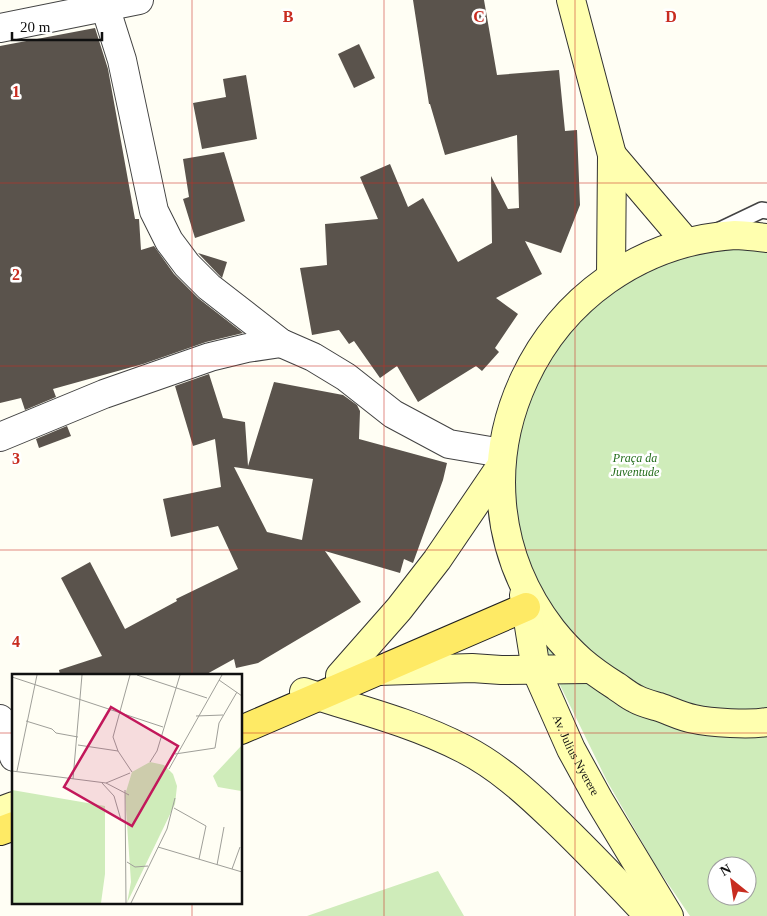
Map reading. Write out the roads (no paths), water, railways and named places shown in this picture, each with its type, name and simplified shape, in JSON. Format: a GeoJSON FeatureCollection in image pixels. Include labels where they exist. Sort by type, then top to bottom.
{"type":"FeatureCollection","features":[{"type":"Feature","properties":{"kind":"main road"},"geometry":{"type":"LineString","coordinates":[[571,0],[612,155],[611,276]]}},
{"type":"Feature","properties":{"kind":"main road"},"geometry":{"type":"LineString","coordinates":[[612,155],[695,240]]}},
{"type":"Feature","properties":{"kind":"main road"},"geometry":{"type":"LineString","coordinates":[[767,238],[737,235],[695,240],[648,256],[611,276],[570,310],[537,352],[514,401],[501,460],[502,504],[509,543],[521,579],[539,613],[562,642],[589,669],[636,700],[695,720],[756,724],[767,722]]}},
{"type":"Feature","properties":{"kind":"main road"},"geometry":{"type":"LineString","coordinates":[[340,676],[399,609],[437,560],[501,460]]}},
{"type":"Feature","properties":{"kind":"main road","name":"Av. Julius Nyerere"},"geometry":{"type":"LineString","coordinates":[[521,579],[536,670],[571,749],[598,800],[669,916]]}},
{"type":"Feature","properties":{"kind":"main road"},"geometry":{"type":"LineString","coordinates":[[242,730],[526,607]]}},
{"type":"Feature","properties":{"kind":"main road"},"geometry":{"type":"LineString","coordinates":[[242,716],[340,676],[377,672],[472,668],[589,669]]}},
{"type":"Feature","properties":{"kind":"main road"},"geometry":{"type":"LineString","coordinates":[[304,692],[423,730],[466,750],[513,781],[587,850],[649,916]]}},
{"type":"Feature","properties":{"kind":"main road"},"geometry":{"type":"LineString","coordinates":[[0,811],[12,807]]}},
{"type":"Feature","properties":{"kind":"main road"},"geometry":{"type":"LineString","coordinates":[[0,832],[12,827]]}},
{"type":"Feature","properties":{"kind":"street"},"geometry":{"type":"LineString","coordinates":[[0,28],[104,4],[139,0]]}},
{"type":"Feature","properties":{"kind":"street"},"geometry":{"type":"LineString","coordinates":[[104,4],[122,60],[154,211],[169,242],[187,265],[209,287],[281,343],[312,357],[346,377],[393,414],[449,444],[501,460]]}},
{"type":"Feature","properties":{"kind":"street"},"geometry":{"type":"LineString","coordinates":[[0,438],[104,394],[210,356],[281,343]]}},
{"type":"Feature","properties":{"kind":"street"},"geometry":{"type":"LineString","coordinates":[[0,719],[12,752]]}},
{"type":"Feature","properties":{"kind":"lane"},"geometry":{"type":"LineString","coordinates":[[695,240],[762,210],[767,211]]}},
{"type":"Feature","properties":{"kind":"lane"},"geometry":{"type":"LineString","coordinates":[[636,700],[687,730],[767,735]]}},
{"type":"Feature","properties":{"kind":"park label","name":"Praça da Juventude"},"geometry":{"type":"Point","coordinates":[635,465]}}]}
